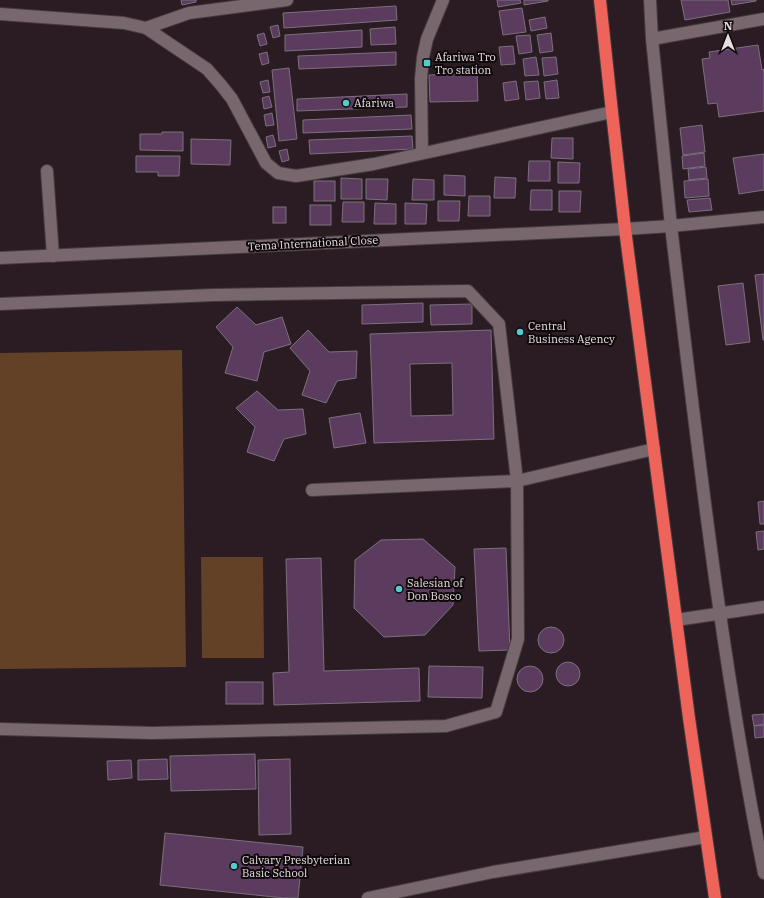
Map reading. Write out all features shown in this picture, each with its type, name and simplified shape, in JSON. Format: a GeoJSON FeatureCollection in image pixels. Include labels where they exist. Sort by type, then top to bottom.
{"type":"FeatureCollection","features":[{"type":"Feature","properties":{"kind":"highway"},"geometry":{"type":"LineString","coordinates":[[600,0],[625,229],[676,620],[715,898]]}},
{"type":"Feature","properties":{"kind":"street"},"geometry":{"type":"LineString","coordinates":[[146,28],[189,13],[287,0]]}},
{"type":"Feature","properties":{"kind":"street"},"geometry":{"type":"LineString","coordinates":[[422,153],[421,79],[423,57],[427,39],[443,0]]}},
{"type":"Feature","properties":{"kind":"street"},"geometry":{"type":"LineString","coordinates":[[650,0],[652,39],[671,226],[719,613],[759,821],[764,873]]}},
{"type":"Feature","properties":{"kind":"street"},"geometry":{"type":"LineString","coordinates":[[0,14],[124,23],[146,28],[207,69],[232,99],[266,163],[278,172],[296,176],[374,164],[612,112]]}},
{"type":"Feature","properties":{"kind":"street"},"geometry":{"type":"LineString","coordinates":[[652,39],[764,19]]}},
{"type":"Feature","properties":{"kind":"street"},"geometry":{"type":"LineString","coordinates":[[47,171],[53,256]]}},
{"type":"Feature","properties":{"kind":"street","name":"Tema International Close"},"geometry":{"type":"LineString","coordinates":[[0,258],[625,229],[764,217]]}},
{"type":"Feature","properties":{"kind":"street"},"geometry":{"type":"LineString","coordinates":[[0,304],[213,295],[468,291],[499,324],[517,481],[518,639],[496,712],[446,726],[152,733],[0,729]]}},
{"type":"Feature","properties":{"kind":"street"},"geometry":{"type":"LineString","coordinates":[[312,490],[517,481],[654,449]]}},
{"type":"Feature","properties":{"kind":"street"},"geometry":{"type":"LineString","coordinates":[[676,620],[764,607]]}},
{"type":"Feature","properties":{"kind":"street"},"geometry":{"type":"LineString","coordinates":[[368,898],[493,872],[706,837]]}},
{"type":"Feature","properties":{"kind":"shaded area"},"geometry":{"type":"Polygon","coordinates":[[[182,350],[186,667],[0,669],[0,353],[182,350]]]}},
{"type":"Feature","properties":{"kind":"shaded area"},"geometry":{"type":"Polygon","coordinates":[[[201,557],[263,557],[264,658],[202,658],[201,557]]]}},
{"type":"Feature","properties":{"kind":"building"},"geometry":{"type":"Polygon","coordinates":[[[181,0],[196,0],[196,2],[182,5],[181,0]]]}},
{"type":"Feature","properties":{"kind":"building"},"geometry":{"type":"Polygon","coordinates":[[[497,0],[520,0],[521,3],[498,7],[497,0]]]}},
{"type":"Feature","properties":{"kind":"building"},"geometry":{"type":"Polygon","coordinates":[[[524,0],[548,0],[548,1],[524,5],[524,0]]]}},
{"type":"Feature","properties":{"kind":"building"},"geometry":{"type":"Polygon","coordinates":[[[681,0],[728,0],[730,12],[685,20],[681,0]]]}},
{"type":"Feature","properties":{"kind":"building"},"geometry":{"type":"Polygon","coordinates":[[[731,0],[756,0],[756,1],[732,5],[731,0]]]}},
{"type":"Feature","properties":{"kind":"building"},"geometry":{"type":"Polygon","coordinates":[[[396,6],[397,20],[284,28],[283,13],[396,6]]]}},
{"type":"Feature","properties":{"kind":"building"},"geometry":{"type":"Polygon","coordinates":[[[522,8],[526,32],[503,35],[499,11],[522,8]]]}},
{"type":"Feature","properties":{"kind":"building"},"geometry":{"type":"Polygon","coordinates":[[[545,17],[547,28],[531,31],[529,20],[545,17]]]}},
{"type":"Feature","properties":{"kind":"building"},"geometry":{"type":"Polygon","coordinates":[[[278,25],[280,36],[273,38],[270,27],[278,25]]]}},
{"type":"Feature","properties":{"kind":"building"},"geometry":{"type":"Polygon","coordinates":[[[395,27],[396,44],[371,45],[370,29],[395,27]]]}},
{"type":"Feature","properties":{"kind":"building"},"geometry":{"type":"Polygon","coordinates":[[[362,30],[362,47],[285,51],[285,35],[362,30]]]}},
{"type":"Feature","properties":{"kind":"building"},"geometry":{"type":"Polygon","coordinates":[[[264,33],[267,44],[260,46],[257,35],[264,33]]]}},
{"type":"Feature","properties":{"kind":"building"},"geometry":{"type":"Polygon","coordinates":[[[551,33],[553,51],[540,53],[537,35],[551,33]]]}},
{"type":"Feature","properties":{"kind":"building"},"geometry":{"type":"Polygon","coordinates":[[[530,35],[532,52],[519,54],[516,36],[530,35]]]}},
{"type":"Feature","properties":{"kind":"building"},"geometry":{"type":"Polygon","coordinates":[[[758,45],[762,70],[764,69],[764,111],[719,117],[717,103],[708,104],[702,59],[710,58],[709,52],[758,45]]]}},
{"type":"Feature","properties":{"kind":"building"},"geometry":{"type":"Polygon","coordinates":[[[513,46],[515,64],[501,65],[499,47],[513,46]]]}},
{"type":"Feature","properties":{"kind":"building"},"geometry":{"type":"Polygon","coordinates":[[[267,52],[269,63],[262,65],[259,54],[267,52]]]}},
{"type":"Feature","properties":{"kind":"building"},"geometry":{"type":"Polygon","coordinates":[[[396,52],[396,65],[299,69],[298,56],[396,52]]]}},
{"type":"Feature","properties":{"kind":"building"},"geometry":{"type":"Polygon","coordinates":[[[536,57],[539,75],[525,76],[523,59],[536,57]]]}},
{"type":"Feature","properties":{"kind":"building"},"geometry":{"type":"Polygon","coordinates":[[[556,57],[558,74],[544,76],[542,58],[556,57]]]}},
{"type":"Feature","properties":{"kind":"building"},"geometry":{"type":"Polygon","coordinates":[[[289,68],[297,139],[279,141],[272,70],[289,68]]]}},
{"type":"Feature","properties":{"kind":"building"},"geometry":{"type":"Polygon","coordinates":[[[477,73],[478,101],[430,102],[429,75],[477,73]]]}},
{"type":"Feature","properties":{"kind":"building"},"geometry":{"type":"Polygon","coordinates":[[[268,80],[270,92],[263,93],[260,82],[268,80]]]}},
{"type":"Feature","properties":{"kind":"building"},"geometry":{"type":"Polygon","coordinates":[[[557,80],[559,98],[546,99],[544,82],[557,80]]]}},
{"type":"Feature","properties":{"kind":"building"},"geometry":{"type":"Polygon","coordinates":[[[516,81],[519,99],[505,101],[503,83],[516,81]]]}},
{"type":"Feature","properties":{"kind":"building"},"geometry":{"type":"Polygon","coordinates":[[[538,81],[540,98],[526,100],[524,82],[538,81]]]}},
{"type":"Feature","properties":{"kind":"building"},"geometry":{"type":"Polygon","coordinates":[[[407,94],[407,107],[297,111],[297,99],[407,94]]]}},
{"type":"Feature","properties":{"kind":"building"},"geometry":{"type":"Polygon","coordinates":[[[269,96],[272,107],[264,109],[262,98],[269,96]]]}},
{"type":"Feature","properties":{"kind":"building"},"geometry":{"type":"Polygon","coordinates":[[[272,113],[274,125],[266,126],[264,115],[272,113]]]}},
{"type":"Feature","properties":{"kind":"building"},"geometry":{"type":"Polygon","coordinates":[[[411,115],[412,129],[303,133],[303,120],[411,115]]]}},
{"type":"Feature","properties":{"kind":"building"},"geometry":{"type":"Polygon","coordinates":[[[702,125],[705,152],[683,155],[680,128],[702,125]]]}},
{"type":"Feature","properties":{"kind":"building"},"geometry":{"type":"Polygon","coordinates":[[[162,132],[183,132],[183,151],[140,150],[140,134],[162,134],[162,132]]]}},
{"type":"Feature","properties":{"kind":"building"},"geometry":{"type":"Polygon","coordinates":[[[273,135],[276,146],[268,148],[266,137],[273,135]]]}},
{"type":"Feature","properties":{"kind":"building"},"geometry":{"type":"Polygon","coordinates":[[[412,136],[413,149],[310,154],[309,140],[412,136]]]}},
{"type":"Feature","properties":{"kind":"building"},"geometry":{"type":"Polygon","coordinates":[[[552,138],[573,138],[573,159],[551,158],[552,138]]]}},
{"type":"Feature","properties":{"kind":"building"},"geometry":{"type":"Polygon","coordinates":[[[191,139],[231,140],[230,165],[191,164],[191,139]]]}},
{"type":"Feature","properties":{"kind":"building"},"geometry":{"type":"Polygon","coordinates":[[[287,149],[289,160],[282,162],[279,151],[287,149]]]}},
{"type":"Feature","properties":{"kind":"building"},"geometry":{"type":"Polygon","coordinates":[[[704,153],[705,166],[683,169],[682,156],[704,153]]]}},
{"type":"Feature","properties":{"kind":"building"},"geometry":{"type":"Polygon","coordinates":[[[764,154],[764,190],[739,194],[733,158],[764,154]]]}},
{"type":"Feature","properties":{"kind":"building"},"geometry":{"type":"Polygon","coordinates":[[[136,156],[180,156],[179,176],[158,176],[158,172],[136,172],[136,156]]]}},
{"type":"Feature","properties":{"kind":"building"},"geometry":{"type":"Polygon","coordinates":[[[529,161],[550,161],[550,181],[528,181],[529,161]]]}},
{"type":"Feature","properties":{"kind":"building"},"geometry":{"type":"Polygon","coordinates":[[[558,162],[580,163],[579,183],[558,183],[558,162]]]}},
{"type":"Feature","properties":{"kind":"building"},"geometry":{"type":"Polygon","coordinates":[[[706,167],[707,178],[689,180],[688,169],[706,167]]]}},
{"type":"Feature","properties":{"kind":"building"},"geometry":{"type":"Polygon","coordinates":[[[444,175],[465,176],[465,196],[444,195],[444,175]]]}},
{"type":"Feature","properties":{"kind":"building"},"geometry":{"type":"Polygon","coordinates":[[[495,177],[516,178],[515,198],[494,198],[495,177]]]}},
{"type":"Feature","properties":{"kind":"building"},"geometry":{"type":"Polygon","coordinates":[[[341,178],[362,179],[362,199],[341,199],[341,178]]]}},
{"type":"Feature","properties":{"kind":"building"},"geometry":{"type":"Polygon","coordinates":[[[366,179],[388,179],[387,200],[366,199],[366,179]]]}},
{"type":"Feature","properties":{"kind":"building"},"geometry":{"type":"Polygon","coordinates":[[[413,179],[434,180],[434,200],[412,200],[413,179]]]}},
{"type":"Feature","properties":{"kind":"building"},"geometry":{"type":"Polygon","coordinates":[[[708,179],[709,196],[685,198],[684,181],[708,179]]]}},
{"type":"Feature","properties":{"kind":"building"},"geometry":{"type":"Polygon","coordinates":[[[314,181],[335,181],[335,201],[314,201],[314,181]]]}},
{"type":"Feature","properties":{"kind":"building"},"geometry":{"type":"Polygon","coordinates":[[[531,190],[552,190],[552,210],[530,210],[531,190]]]}},
{"type":"Feature","properties":{"kind":"building"},"geometry":{"type":"Polygon","coordinates":[[[559,191],[581,191],[580,212],[559,212],[559,191]]]}},
{"type":"Feature","properties":{"kind":"building"},"geometry":{"type":"Polygon","coordinates":[[[469,196],[490,196],[490,216],[468,216],[469,196]]]}},
{"type":"Feature","properties":{"kind":"building"},"geometry":{"type":"Polygon","coordinates":[[[710,198],[712,210],[689,212],[687,200],[710,198]]]}},
{"type":"Feature","properties":{"kind":"building"},"geometry":{"type":"Polygon","coordinates":[[[438,201],[460,201],[459,221],[438,221],[438,201]]]}},
{"type":"Feature","properties":{"kind":"building"},"geometry":{"type":"Polygon","coordinates":[[[343,202],[364,202],[364,222],[342,222],[343,202]]]}},
{"type":"Feature","properties":{"kind":"building"},"geometry":{"type":"Polygon","coordinates":[[[375,203],[396,204],[396,224],[374,224],[375,203]]]}},
{"type":"Feature","properties":{"kind":"building"},"geometry":{"type":"Polygon","coordinates":[[[405,203],[427,204],[426,224],[405,224],[405,203]]]}},
{"type":"Feature","properties":{"kind":"building"},"geometry":{"type":"Polygon","coordinates":[[[310,205],[331,205],[331,225],[310,225],[310,205]]]}},
{"type":"Feature","properties":{"kind":"building"},"geometry":{"type":"Polygon","coordinates":[[[273,207],[286,207],[286,223],[273,223],[273,207]]]}},
{"type":"Feature","properties":{"kind":"building"},"geometry":{"type":"Polygon","coordinates":[[[764,274],[764,340],[763,340],[755,275],[764,274]]]}},
{"type":"Feature","properties":{"kind":"building"},"geometry":{"type":"Polygon","coordinates":[[[743,283],[750,342],[726,345],[718,286],[743,283]]]}},
{"type":"Feature","properties":{"kind":"building"},"geometry":{"type":"Polygon","coordinates":[[[423,303],[423,322],[362,324],[362,305],[423,303]]]}},
{"type":"Feature","properties":{"kind":"building"},"geometry":{"type":"Polygon","coordinates":[[[472,304],[472,324],[431,325],[430,305],[472,304]]]}},
{"type":"Feature","properties":{"kind":"building"},"geometry":{"type":"Polygon","coordinates":[[[237,307],[256,325],[282,317],[291,344],[264,352],[257,381],[225,373],[233,347],[216,327],[237,307]]]}},
{"type":"Feature","properties":{"kind":"building"},"geometry":{"type":"Polygon","coordinates":[[[308,330],[329,352],[357,351],[356,378],[337,381],[326,403],[302,395],[310,371],[290,348],[308,330]]]}},
{"type":"Feature","properties":{"kind":"building"},"geometry":{"type":"Polygon","coordinates":[[[491,330],[494,439],[374,443],[370,334],[491,330]],[[452,363],[410,364],[411,416],[453,415],[452,363]]]}},
{"type":"Feature","properties":{"kind":"building"},"geometry":{"type":"Polygon","coordinates":[[[257,391],[278,410],[303,409],[306,434],[284,439],[274,461],[247,452],[255,427],[236,408],[257,391]]]}},
{"type":"Feature","properties":{"kind":"building"},"geometry":{"type":"Polygon","coordinates":[[[360,413],[366,443],[334,448],[329,418],[360,413]]]}},
{"type":"Feature","properties":{"kind":"building"},"geometry":{"type":"Polygon","coordinates":[[[764,501],[764,524],[760,524],[758,502],[764,501]]]}},
{"type":"Feature","properties":{"kind":"building"},"geometry":{"type":"Polygon","coordinates":[[[764,531],[764,549],[758,550],[756,532],[764,531]]]}},
{"type":"Feature","properties":{"kind":"building"},"geometry":{"type":"Polygon","coordinates":[[[423,539],[455,567],[453,605],[425,635],[384,637],[354,608],[355,560],[381,540],[423,539]]]}},
{"type":"Feature","properties":{"kind":"building"},"geometry":{"type":"Polygon","coordinates":[[[506,548],[510,650],[479,651],[474,549],[506,548]]]}},
{"type":"Feature","properties":{"kind":"building"},"geometry":{"type":"Polygon","coordinates":[[[321,558],[324,671],[419,668],[420,701],[274,705],[273,673],[289,672],[286,559],[321,558]]]}},
{"type":"Feature","properties":{"kind":"building"},"geometry":{"type":"Polygon","coordinates":[[[551,627],[560,631],[564,640],[560,649],[551,653],[542,649],[538,640],[542,631],[551,627]]]}},
{"type":"Feature","properties":{"kind":"building"},"geometry":{"type":"Polygon","coordinates":[[[568,662],[573,663],[579,669],[579,679],[573,685],[568,686],[563,685],[557,679],[556,674],[557,669],[563,663],[568,662]]]}},
{"type":"Feature","properties":{"kind":"building"},"geometry":{"type":"Polygon","coordinates":[[[429,666],[483,667],[482,698],[428,697],[429,666]]]}},
{"type":"Feature","properties":{"kind":"building"},"geometry":{"type":"Polygon","coordinates":[[[530,666],[539,670],[543,679],[539,688],[530,692],[521,688],[517,679],[521,670],[530,666]]]}},
{"type":"Feature","properties":{"kind":"building"},"geometry":{"type":"Polygon","coordinates":[[[226,682],[263,682],[263,704],[226,704],[226,682]]]}},
{"type":"Feature","properties":{"kind":"building"},"geometry":{"type":"Polygon","coordinates":[[[764,714],[764,724],[754,726],[752,715],[764,714]]]}},
{"type":"Feature","properties":{"kind":"building"},"geometry":{"type":"Polygon","coordinates":[[[764,725],[764,737],[755,738],[754,726],[764,725]]]}},
{"type":"Feature","properties":{"kind":"building"},"geometry":{"type":"Polygon","coordinates":[[[255,754],[256,789],[171,791],[170,756],[255,754]]]}},
{"type":"Feature","properties":{"kind":"building"},"geometry":{"type":"Polygon","coordinates":[[[167,759],[168,779],[138,780],[138,760],[167,759]]]}},
{"type":"Feature","properties":{"kind":"building"},"geometry":{"type":"Polygon","coordinates":[[[290,759],[291,834],[259,835],[258,760],[290,759]]]}},
{"type":"Feature","properties":{"kind":"building"},"geometry":{"type":"Polygon","coordinates":[[[131,760],[132,778],[108,780],[107,761],[131,760]]]}},
{"type":"Feature","properties":{"kind":"building"},"geometry":{"type":"Polygon","coordinates":[[[165,833],[303,847],[298,898],[284,898],[160,885],[165,833]]]}},
{"type":"Feature","properties":{"kind":"place","name":"Afariwa Tro Tro station"},"geometry":{"type":"Point","coordinates":[427,63]}},
{"type":"Feature","properties":{"kind":"place","name":"Afariwa"},"geometry":{"type":"Point","coordinates":[346,103]}},
{"type":"Feature","properties":{"kind":"place","name":"Central Business Agency"},"geometry":{"type":"Point","coordinates":[520,332]}},
{"type":"Feature","properties":{"kind":"place","name":"Salesian of Don Bosco"},"geometry":{"type":"Point","coordinates":[399,589]}},
{"type":"Feature","properties":{"kind":"place","name":"Calvary Presbyterian Basic School"},"geometry":{"type":"Point","coordinates":[234,866]}}]}
